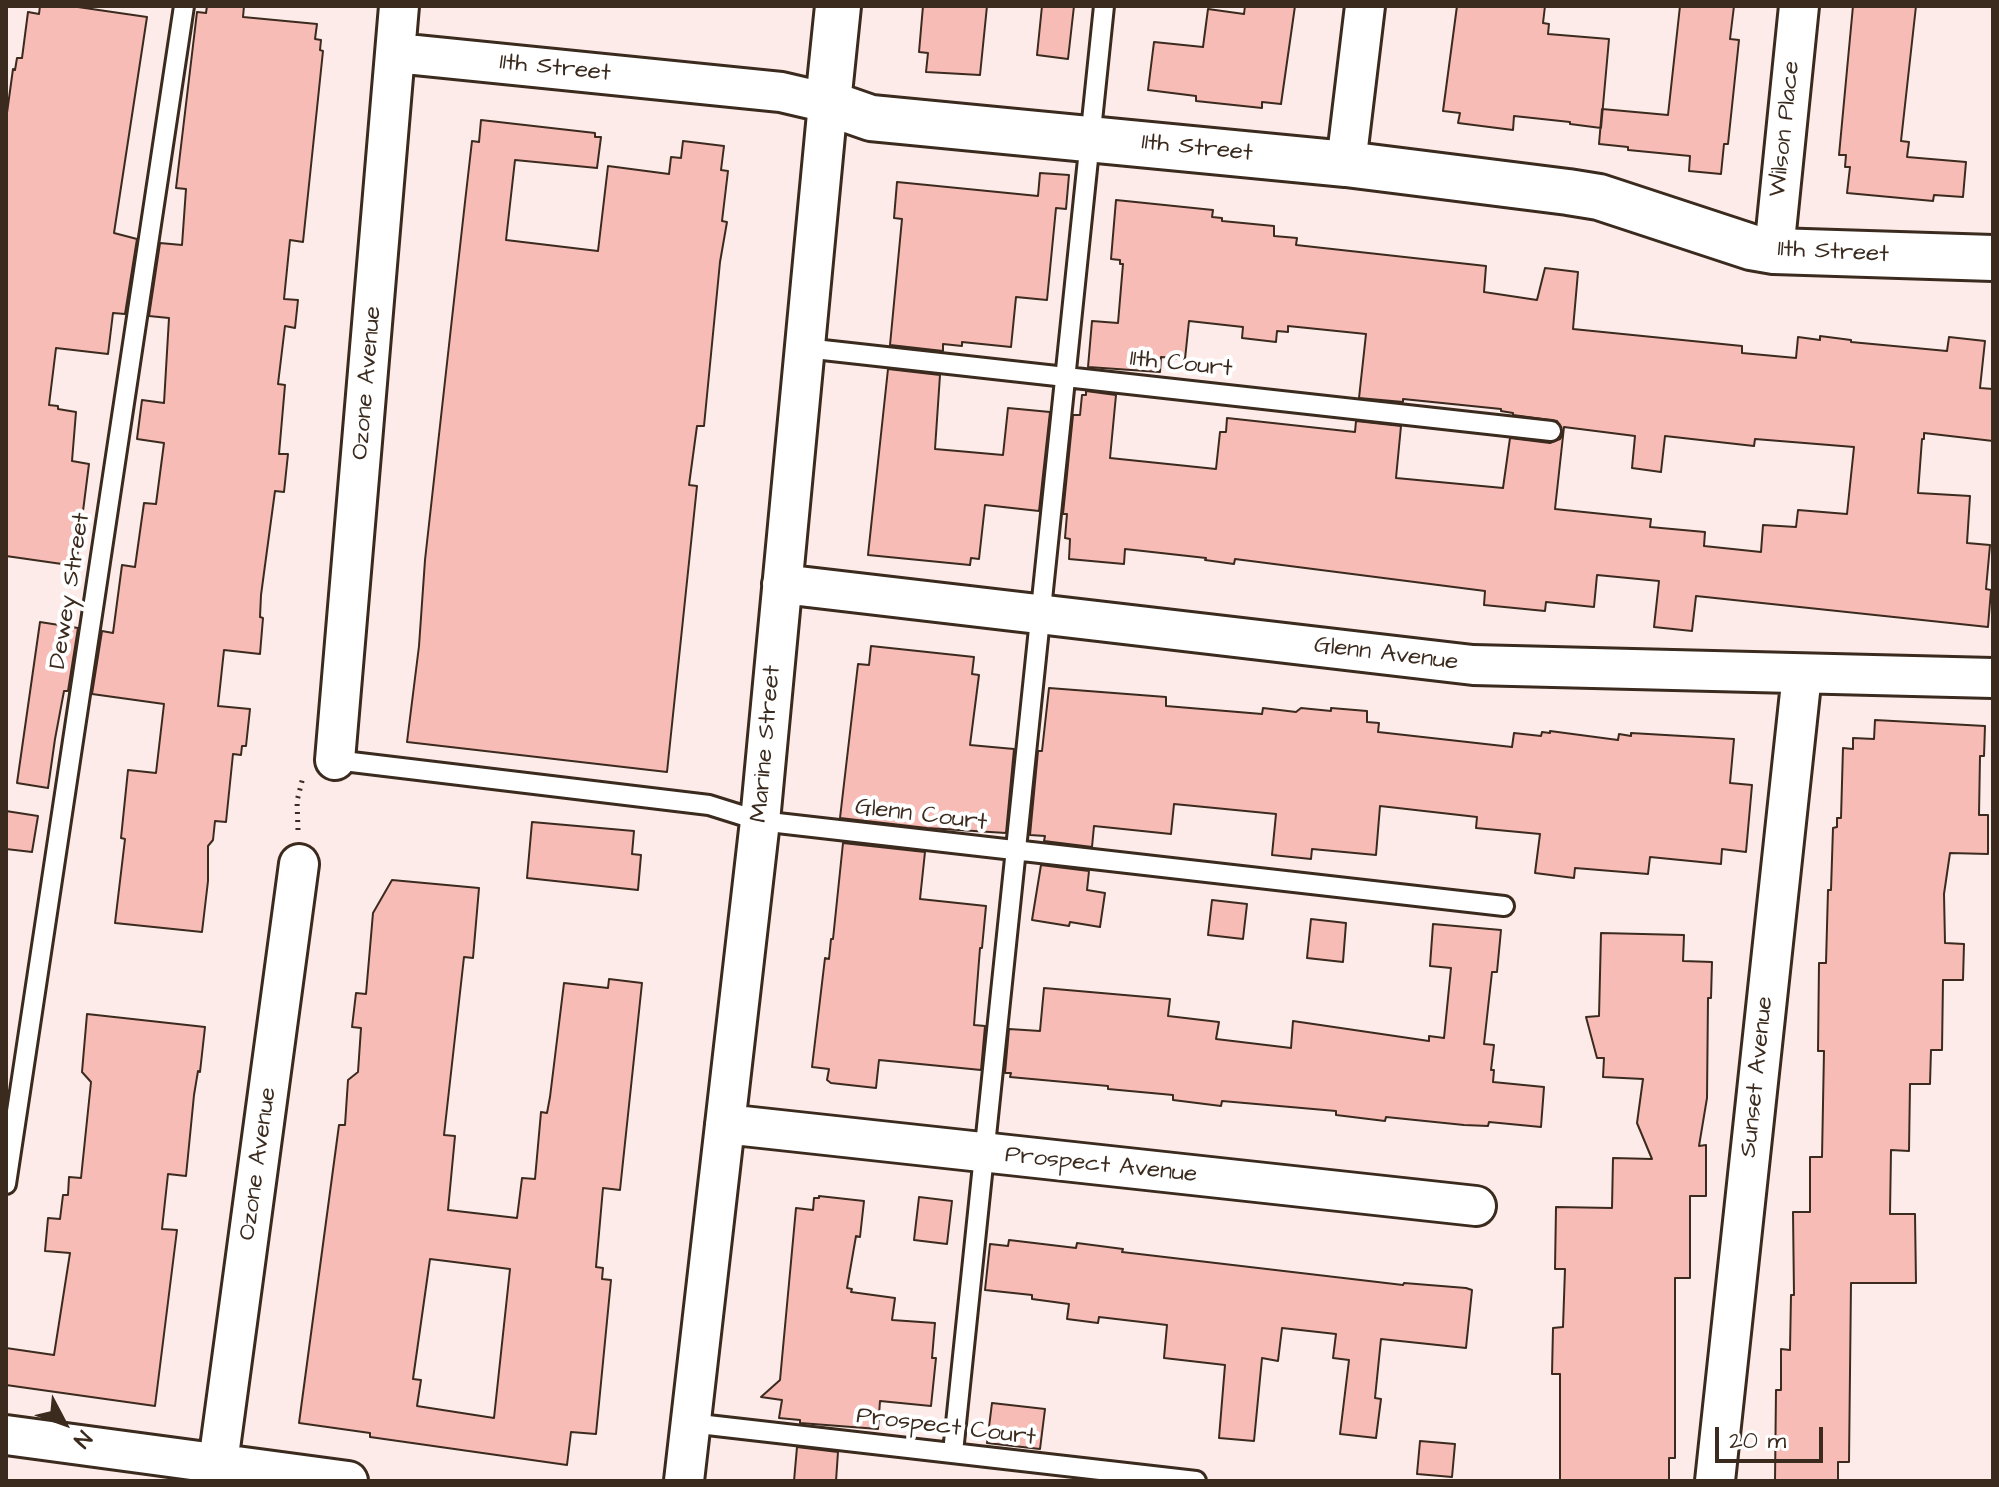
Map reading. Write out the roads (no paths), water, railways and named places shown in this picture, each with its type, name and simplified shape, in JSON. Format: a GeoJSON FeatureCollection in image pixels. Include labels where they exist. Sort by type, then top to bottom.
{"type":"FeatureCollection","features":[{"type":"Feature","properties":{"kind":"street","name":"Ozone Avenue"},"geometry":{"type":"LineString","coordinates":[[335,760],[399,6]]}},
{"type":"Feature","properties":{"kind":"street","name":"Marine Street"},"geometry":{"type":"LineString","coordinates":[[684,1481],[760,821],[838,6]]}},
{"type":"Feature","properties":{"kind":"street"},"geometry":{"type":"LineString","coordinates":[[1346,164],[1365,6]]}},
{"type":"Feature","properties":{"kind":"street","name":"Wilson Place"},"geometry":{"type":"LineString","coordinates":[[1774,251],[1799,6]]}},
{"type":"Feature","properties":{"kind":"street","name":"11th Street"},"geometry":{"type":"LineString","coordinates":[[396,53],[781,92],[828,103],[871,118],[1346,164],[1599,197],[1751,247],[1774,251],[1993,258]]}},
{"type":"Feature","properties":{"kind":"street","name":"Glenn Avenue"},"geometry":{"type":"LineString","coordinates":[[782,584],[1473,665],[1993,678]]}},
{"type":"Feature","properties":{"kind":"street","name":"Sunset Avenue"},"geometry":{"type":"LineString","coordinates":[[1715,1481],[1802,674]]}},
{"type":"Feature","properties":{"kind":"street","name":"Ozone Avenue"},"geometry":{"type":"LineString","coordinates":[[218,1463],[299,864]]}},
{"type":"Feature","properties":{"kind":"street","name":"Prospect Avenue"},"geometry":{"type":"LineString","coordinates":[[725,1124],[1476,1206]]}},
{"type":"Feature","properties":{"kind":"street"},"geometry":{"type":"LineString","coordinates":[[6,1435],[348,1481]]}},
{"type":"Feature","properties":{"kind":"lane","name":"Dewey Street"},"geometry":{"type":"LineString","coordinates":[[6,1184],[184,6]]}},
{"type":"Feature","properties":{"kind":"lane"},"geometry":{"type":"LineString","coordinates":[[953,1452],[1104,6]]}},
{"type":"Feature","properties":{"kind":"lane","name":"11th Court"},"geometry":{"type":"LineString","coordinates":[[805,348],[1551,431]]}},
{"type":"Feature","properties":{"kind":"lane","name":"Glenn Court"},"geometry":{"type":"LineString","coordinates":[[335,760],[709,805],[760,821],[1504,906]]}},
{"type":"Feature","properties":{"kind":"lane","name":"Prospect Court"},"geometry":{"type":"LineString","coordinates":[[690,1423],[1196,1481]]}}]}
